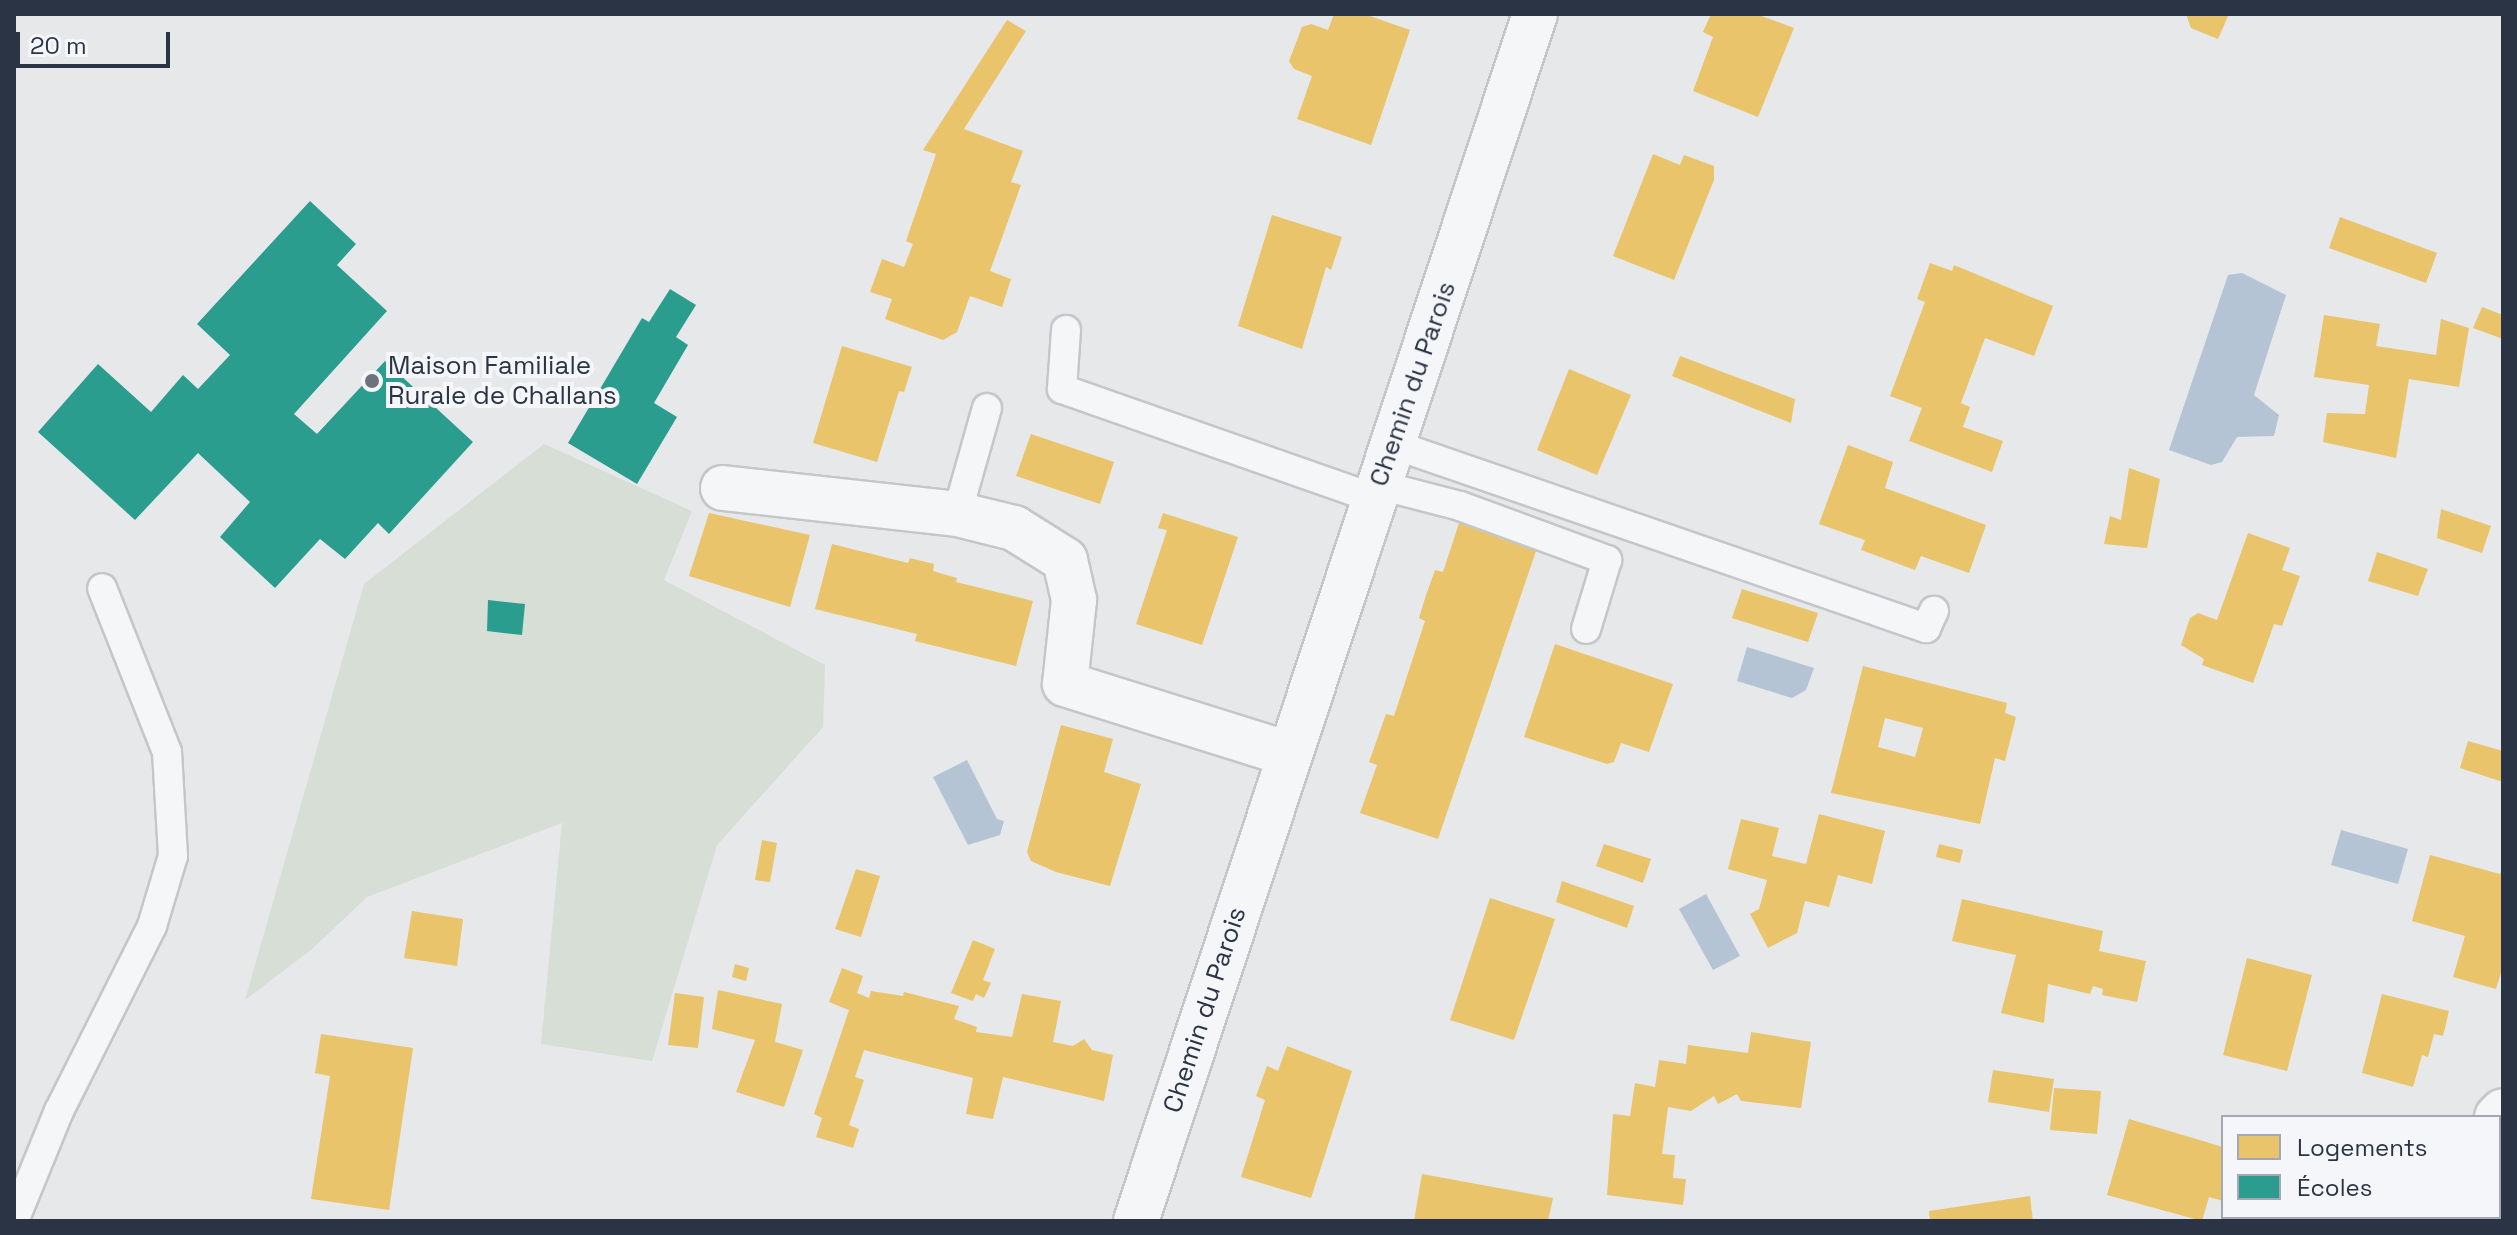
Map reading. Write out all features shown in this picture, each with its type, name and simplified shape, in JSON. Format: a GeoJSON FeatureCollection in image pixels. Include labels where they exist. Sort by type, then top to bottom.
{"type":"FeatureCollection","features":[{"type":"Feature","properties":{"kind":"street","name":"Chemin du Parois"},"geometry":{"type":"LineString","coordinates":[[1136,1221],[1535,14]]}},
{"type":"Feature","properties":{"kind":"street"},"geometry":{"type":"LineString","coordinates":[[723,488],[957,514],[1014,528],[1065,560],[1074,600],[1065,684],[1289,754]]}},
{"type":"Feature","properties":{"kind":"lane"},"geometry":{"type":"LineString","coordinates":[[1066,330],[1062,389],[1926,628],[1934,611]]}},
{"type":"Feature","properties":{"kind":"lane"},"geometry":{"type":"LineString","coordinates":[[957,514],[987,408]]}},
{"type":"Feature","properties":{"kind":"lane"},"geometry":{"type":"LineString","coordinates":[[1383,476],[1607,560],[1586,629]]}},
{"type":"Feature","properties":{"kind":"lane"},"geometry":{"type":"LineString","coordinates":[[14,1221],[59,1111],[152,926],[173,856],[167,752],[102,588]]}},
{"type":"Feature","properties":{"kind":"shaded area"},"geometry":{"type":"Polygon","coordinates":[[[544,444],[692,511],[664,580],[825,665],[823,727],[717,845],[652,1061],[541,1044],[562,823],[367,897],[312,949],[245,1000],[364,584],[544,444]]]}},
{"type":"Feature","properties":{"kind":"water"},"geometry":{"type":"Polygon","coordinates":[[[2242,273],[2286,295],[2254,395],[2279,415],[2274,436],[2237,437],[2222,462],[2211,465],[2169,450],[2228,275],[2242,273]]]}},
{"type":"Feature","properties":{"kind":"water"},"geometry":{"type":"Polygon","coordinates":[[[1747,647],[1814,668],[1806,690],[1792,698],[1737,681],[1747,647]]]}},
{"type":"Feature","properties":{"kind":"water"},"geometry":{"type":"Polygon","coordinates":[[[967,760],[997,819],[1004,821],[1000,835],[968,845],[933,777],[967,760]]]}},
{"type":"Feature","properties":{"kind":"water"},"geometry":{"type":"Polygon","coordinates":[[[2341,830],[2408,849],[2398,884],[2331,865],[2341,830]]]}},
{"type":"Feature","properties":{"kind":"water"},"geometry":{"type":"Polygon","coordinates":[[[1706,894],[1740,956],[1713,970],[1679,909],[1706,894]]]}},
{"type":"Feature","properties":{"kind":"building: Logements"},"geometry":{"type":"Polygon","coordinates":[[[1334,14],[1364,14],[1410,30],[1371,145],[1297,119],[1312,76],[1294,69],[1289,61],[1302,27],[1311,24],[1328,30],[1334,14]]]}},
{"type":"Feature","properties":{"kind":"building: Logements"},"geometry":{"type":"Polygon","coordinates":[[[1711,14],[1756,14],[1794,28],[1758,117],[1693,91],[1713,37],[1703,32],[1711,14]]]}},
{"type":"Feature","properties":{"kind":"building: Logements"},"geometry":{"type":"Polygon","coordinates":[[[2186,14],[2229,14],[2218,39],[2191,28],[2186,14]]]}},
{"type":"Feature","properties":{"kind":"building: Logements"},"geometry":{"type":"Polygon","coordinates":[[[1007,20],[1026,31],[964,129],[1023,151],[1011,182],[1021,185],[990,271],[1011,279],[1002,307],[970,296],[957,332],[943,340],[885,319],[892,299],[870,292],[882,259],[904,267],[913,244],[906,241],[936,154],[923,150],[1007,20]]]}},
{"type":"Feature","properties":{"kind":"building: Logements"},"geometry":{"type":"Polygon","coordinates":[[[1653,154],[1680,165],[1684,155],[1714,166],[1714,180],[1674,280],[1613,256],[1653,154]]]}},
{"type":"Feature","properties":{"kind":"building: Logements"},"geometry":{"type":"Polygon","coordinates":[[[1272,215],[1342,237],[1331,270],[1326,267],[1302,349],[1238,326],[1272,215]]]}},
{"type":"Feature","properties":{"kind":"building: Logements"},"geometry":{"type":"Polygon","coordinates":[[[2340,217],[2437,253],[2426,283],[2329,248],[2340,217]]]}},
{"type":"Feature","properties":{"kind":"building: Logements"},"geometry":{"type":"Polygon","coordinates":[[[1930,263],[1952,271],[1954,265],[2053,306],[2034,356],[1985,338],[1961,403],[1970,407],[1963,427],[2003,441],[1992,472],[1909,441],[1922,408],[1890,396],[1925,302],[1917,299],[1930,263]]]}},
{"type":"Feature","properties":{"kind":"building: Logements"},"geometry":{"type":"Polygon","coordinates":[[[2482,307],[2503,315],[2503,339],[2473,328],[2482,307]]]}},
{"type":"Feature","properties":{"kind":"building: Logements"},"geometry":{"type":"Polygon","coordinates":[[[2324,315],[2380,324],[2376,346],[2436,355],[2441,319],[2469,328],[2459,387],[2409,379],[2396,458],[2323,442],[2327,413],[2365,414],[2369,385],[2314,377],[2324,315]]]}},
{"type":"Feature","properties":{"kind":"building: Logements"},"geometry":{"type":"Polygon","coordinates":[[[842,346],[912,367],[904,392],[899,391],[877,462],[813,443],[842,346]]]}},
{"type":"Feature","properties":{"kind":"building: Logements"},"geometry":{"type":"Polygon","coordinates":[[[1680,356],[1795,399],[1791,423],[1672,376],[1680,356]]]}},
{"type":"Feature","properties":{"kind":"building: Logements"},"geometry":{"type":"Polygon","coordinates":[[[1569,369],[1631,395],[1597,475],[1537,450],[1569,369]]]}},
{"type":"Feature","properties":{"kind":"building: Logements"},"geometry":{"type":"Polygon","coordinates":[[[1031,434],[1114,462],[1100,504],[1016,476],[1031,434]]]}},
{"type":"Feature","properties":{"kind":"building: Logements"},"geometry":{"type":"Polygon","coordinates":[[[1848,445],[1893,462],[1885,488],[1986,525],[1969,573],[1921,556],[1915,570],[1861,550],[1865,540],[1819,524],[1848,445]]]}},
{"type":"Feature","properties":{"kind":"building: Logements"},"geometry":{"type":"Polygon","coordinates":[[[2129,468],[2160,479],[2147,548],[2104,544],[2110,516],[2121,520],[2129,468]]]}},
{"type":"Feature","properties":{"kind":"building: Logements"},"geometry":{"type":"Polygon","coordinates":[[[2441,509],[2491,526],[2482,553],[2437,538],[2441,509]]]}},
{"type":"Feature","properties":{"kind":"building: Logements"},"geometry":{"type":"Polygon","coordinates":[[[709,513],[810,535],[790,607],[689,576],[709,513]]]}},
{"type":"Feature","properties":{"kind":"building: Logements"},"geometry":{"type":"Polygon","coordinates":[[[1163,513],[1238,537],[1202,645],[1136,624],[1167,530],[1158,528],[1163,513]]]}},
{"type":"Feature","properties":{"kind":"building: Logements"},"geometry":{"type":"Polygon","coordinates":[[[1459,523],[1536,551],[1438,839],[1360,813],[1377,765],[1369,762],[1386,714],[1394,716],[1425,621],[1419,618],[1426,595],[1435,570],[1443,572],[1459,523]]]}},
{"type":"Feature","properties":{"kind":"building: Logements"},"geometry":{"type":"Polygon","coordinates":[[[2248,533],[2290,548],[2282,570],[2300,576],[2282,626],[2274,624],[2253,683],[2202,665],[2204,659],[2181,645],[2190,618],[2198,613],[2217,620],[2248,533]]]}},
{"type":"Feature","properties":{"kind":"building: Logements"},"geometry":{"type":"Polygon","coordinates":[[[832,544],[908,563],[910,558],[934,564],[933,571],[957,578],[956,582],[1033,601],[1016,666],[915,641],[917,634],[815,609],[832,544]]]}},
{"type":"Feature","properties":{"kind":"building: Logements"},"geometry":{"type":"Polygon","coordinates":[[[2377,552],[2428,569],[2418,596],[2368,581],[2377,552]]]}},
{"type":"Feature","properties":{"kind":"building: Logements"},"geometry":{"type":"Polygon","coordinates":[[[1742,589],[1818,613],[1808,642],[1732,618],[1742,589]]]}},
{"type":"Feature","properties":{"kind":"building: Logements"},"geometry":{"type":"Polygon","coordinates":[[[1555,644],[1673,684],[1649,752],[1621,743],[1614,762],[1607,764],[1524,737],[1555,644]]]}},
{"type":"Feature","properties":{"kind":"building: Logements"},"geometry":{"type":"Polygon","coordinates":[[[1863,666],[2007,703],[2005,713],[2016,717],[2005,761],[1995,758],[1980,824],[1831,793],[1863,666]],[[1885,718],[1878,747],[1915,757],[1923,728],[1885,718]]]}},
{"type":"Feature","properties":{"kind":"building: Logements"},"geometry":{"type":"Polygon","coordinates":[[[1061,725],[1113,739],[1104,772],[1141,784],[1110,886],[1056,872],[1031,861],[1027,852],[1061,725]]]}},
{"type":"Feature","properties":{"kind":"building: Logements"},"geometry":{"type":"Polygon","coordinates":[[[2468,741],[2503,751],[2503,782],[2460,768],[2468,741]]]}},
{"type":"Feature","properties":{"kind":"building: Logements"},"geometry":{"type":"Polygon","coordinates":[[[1819,814],[1885,831],[1872,884],[1838,875],[1829,907],[1805,901],[1797,933],[1768,948],[1750,914],[1759,909],[1767,880],[1728,869],[1741,819],[1779,828],[1772,856],[1806,864],[1819,814]]]}},
{"type":"Feature","properties":{"kind":"building: Logements"},"geometry":{"type":"Polygon","coordinates":[[[762,840],[777,843],[770,882],[755,880],[762,840]]]}},
{"type":"Feature","properties":{"kind":"building: Logements"},"geometry":{"type":"Polygon","coordinates":[[[1604,844],[1651,859],[1643,883],[1596,866],[1604,844]]]}},
{"type":"Feature","properties":{"kind":"building: Logements"},"geometry":{"type":"Polygon","coordinates":[[[1939,844],[1963,850],[1960,863],[1936,857],[1939,844]]]}},
{"type":"Feature","properties":{"kind":"building: Logements"},"geometry":{"type":"Polygon","coordinates":[[[2430,855],[2500,874],[2503,867],[2503,966],[2496,989],[2453,977],[2465,936],[2412,921],[2430,855]]]}},
{"type":"Feature","properties":{"kind":"building: Logements"},"geometry":{"type":"Polygon","coordinates":[[[856,869],[880,876],[861,937],[835,929],[856,869]]]}},
{"type":"Feature","properties":{"kind":"building: Logements"},"geometry":{"type":"Polygon","coordinates":[[[1562,881],[1634,906],[1627,928],[1556,902],[1562,881]]]}},
{"type":"Feature","properties":{"kind":"building: Logements"},"geometry":{"type":"Polygon","coordinates":[[[1490,898],[1555,919],[1514,1040],[1450,1020],[1490,898]]]}},
{"type":"Feature","properties":{"kind":"building: Logements"},"geometry":{"type":"Polygon","coordinates":[[[1962,899],[2103,931],[2099,951],[2146,961],[2137,1002],[2102,995],[2103,989],[2093,986],[2090,994],[2048,984],[2044,1023],[2001,1013],[2016,955],[1952,941],[1962,899]]]}},
{"type":"Feature","properties":{"kind":"building: Logements"},"geometry":{"type":"Polygon","coordinates":[[[412,911],[463,919],[457,966],[404,958],[412,911]]]}},
{"type":"Feature","properties":{"kind":"building: Logements"},"geometry":{"type":"Polygon","coordinates":[[[973,940],[995,949],[983,980],[991,983],[984,998],[976,994],[973,1001],[951,993],[973,940]]]}},
{"type":"Feature","properties":{"kind":"building: Logements"},"geometry":{"type":"Polygon","coordinates":[[[2247,958],[2312,975],[2287,1071],[2223,1055],[2247,958]]]}},
{"type":"Feature","properties":{"kind":"building: Logements"},"geometry":{"type":"Polygon","coordinates":[[[735,964],[749,968],[746,981],[732,977],[735,964]]]}},
{"type":"Feature","properties":{"kind":"building: Logements"},"geometry":{"type":"Polygon","coordinates":[[[842,968],[863,976],[857,993],[869,998],[871,991],[903,996],[904,992],[959,1006],[954,1019],[977,1027],[976,1032],[1012,1037],[1022,994],[1061,1001],[1053,1042],[1073,1046],[1084,1039],[1092,1050],[1113,1055],[1104,1101],[1003,1077],[993,1119],[966,1114],[973,1078],[864,1050],[855,1077],[864,1080],[849,1125],[859,1129],[853,1148],[816,1137],[822,1118],[814,1114],[849,1010],[829,1002],[842,968]]]}},
{"type":"Feature","properties":{"kind":"building: Logements"},"geometry":{"type":"Polygon","coordinates":[[[718,990],[782,1004],[775,1042],[803,1050],[784,1107],[736,1092],[755,1040],[712,1029],[718,990]]]}},
{"type":"Feature","properties":{"kind":"building: Logements"},"geometry":{"type":"Polygon","coordinates":[[[675,993],[704,997],[698,1048],[668,1045],[675,993]]]}},
{"type":"Feature","properties":{"kind":"building: Logements"},"geometry":{"type":"Polygon","coordinates":[[[2382,994],[2449,1011],[2443,1036],[2434,1034],[2428,1057],[2422,1055],[2413,1087],[2362,1073],[2382,994]]]}},
{"type":"Feature","properties":{"kind":"building: Logements"},"geometry":{"type":"Polygon","coordinates":[[[1751,1032],[1811,1042],[1801,1108],[1741,1101],[1737,1094],[1718,1104],[1714,1096],[1691,1111],[1668,1107],[1662,1154],[1675,1155],[1673,1178],[1686,1179],[1683,1205],[1607,1195],[1613,1114],[1630,1116],[1635,1083],[1655,1087],[1659,1060],[1686,1064],[1688,1045],[1748,1053],[1751,1032]]]}},
{"type":"Feature","properties":{"kind":"building: Logements"},"geometry":{"type":"Polygon","coordinates":[[[321,1034],[413,1048],[389,1210],[311,1199],[330,1076],[315,1073],[321,1034]]]}},
{"type":"Feature","properties":{"kind":"building: Logements"},"geometry":{"type":"Polygon","coordinates":[[[1287,1046],[1352,1071],[1311,1198],[1241,1177],[1265,1100],[1256,1096],[1267,1066],[1278,1071],[1287,1046]]]}},
{"type":"Feature","properties":{"kind":"building: Logements"},"geometry":{"type":"Polygon","coordinates":[[[1993,1070],[2054,1079],[2049,1112],[1988,1102],[1993,1070]]]}},
{"type":"Feature","properties":{"kind":"building: Logements"},"geometry":{"type":"Polygon","coordinates":[[[2054,1088],[2101,1091],[2097,1134],[2050,1130],[2054,1088]]]}},
{"type":"Feature","properties":{"kind":"building: Logements"},"geometry":{"type":"Polygon","coordinates":[[[2129,1119],[2221,1146],[2221,1200],[2209,1197],[2202,1221],[2107,1195],[2129,1119]]]}},
{"type":"Feature","properties":{"kind":"building: Logements"},"geometry":{"type":"Polygon","coordinates":[[[1422,1174],[1553,1198],[1548,1221],[1414,1221],[1422,1174]]]}},
{"type":"Feature","properties":{"kind":"building: Logements"},"geometry":{"type":"Polygon","coordinates":[[[2030,1196],[2033,1221],[1930,1221],[1929,1211],[2030,1196]]]}},
{"type":"Feature","properties":{"kind":"building: Écoles"},"geometry":{"type":"Polygon","coordinates":[[[310,201],[356,244],[337,265],[387,311],[294,414],[317,434],[385,361],[473,442],[389,534],[378,523],[345,559],[320,539],[275,588],[220,537],[250,502],[198,453],[135,520],[38,432],[98,364],[151,412],[183,375],[198,389],[230,355],[197,324],[310,201]]]}},
{"type":"Feature","properties":{"kind":"building: Écoles"},"geometry":{"type":"Polygon","coordinates":[[[670,289],[696,305],[676,337],[688,345],[654,403],[677,417],[637,484],[568,443],[642,318],[649,322],[670,289]]]}},
{"type":"Feature","properties":{"kind":"building: Écoles"},"geometry":{"type":"Polygon","coordinates":[[[488,600],[525,604],[522,635],[487,631],[488,600]]]}},
{"type":"Feature","properties":{"kind":"place","name":"Maison Familiale Rurale de Challans"},"geometry":{"type":"Point","coordinates":[372,381]}}]}
